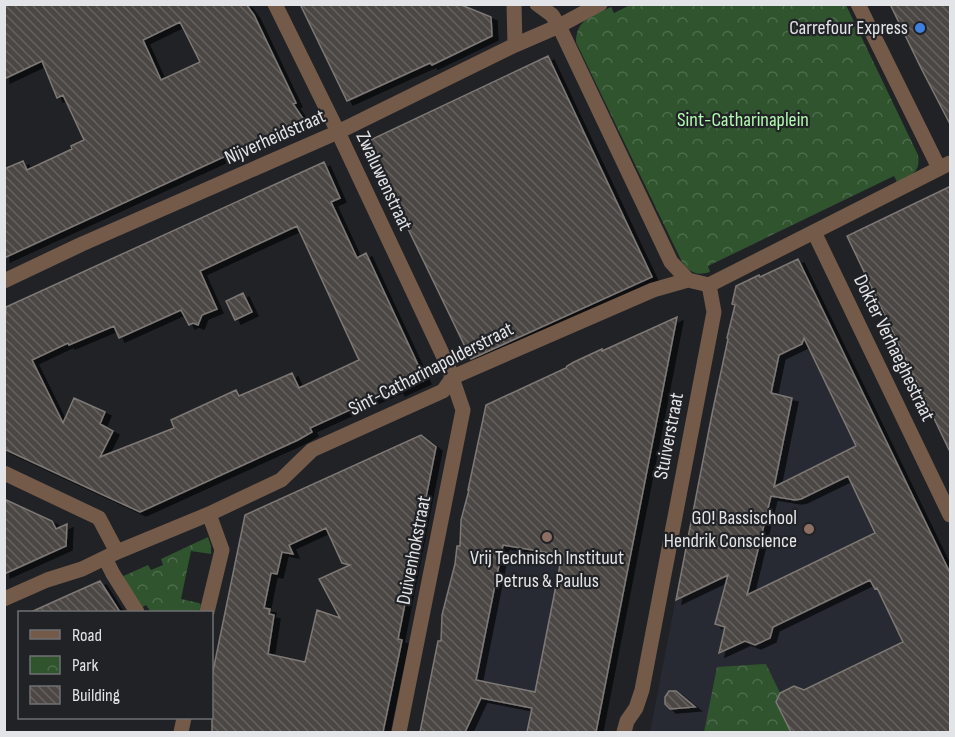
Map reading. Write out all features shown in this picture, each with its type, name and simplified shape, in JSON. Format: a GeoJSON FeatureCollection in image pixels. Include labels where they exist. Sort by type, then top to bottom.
{"type":"FeatureCollection","features":[{"type":"Feature","properties":{"kind":"street","name":"Zwaluwenstraat"},"geometry":{"type":"LineString","coordinates":[[274,4],[339,132],[453,377]]}},
{"type":"Feature","properties":{"kind":"street"},"geometry":{"type":"LineString","coordinates":[[514,4],[515,45]]}},
{"type":"Feature","properties":{"kind":"street"},"geometry":{"type":"LineString","coordinates":[[537,4],[552,15],[559,26],[671,262],[687,280],[709,285],[945,166],[858,4]]}},
{"type":"Feature","properties":{"kind":"street"},"geometry":{"type":"LineString","coordinates":[[559,26],[600,4]]}},
{"type":"Feature","properties":{"kind":"street","name":"Nijverheidstraat"},"geometry":{"type":"LineString","coordinates":[[4,281],[82,244],[339,132],[515,45],[559,26]]}},
{"type":"Feature","properties":{"kind":"street","name":"Dokter Verhaeghestraat"},"geometry":{"type":"LineString","coordinates":[[814,232],[951,515]]}},
{"type":"Feature","properties":{"kind":"street","name":"Sint-Catharinapolderstraat"},"geometry":{"type":"LineString","coordinates":[[4,599],[46,580],[81,569],[281,480],[312,450],[443,391],[453,377],[653,290],[687,280]]}},
{"type":"Feature","properties":{"kind":"street","name":"Stuiverstraat"},"geometry":{"type":"LineString","coordinates":[[624,732],[642,690],[712,324],[714,312],[709,285]]}},
{"type":"Feature","properties":{"kind":"street","name":"Duivenhokstraat"},"geometry":{"type":"LineString","coordinates":[[399,732],[463,410],[453,377]]}},
{"type":"Feature","properties":{"kind":"street"},"geometry":{"type":"LineString","coordinates":[[4,473],[99,518],[111,555],[113,574],[136,611]]}},
{"type":"Feature","properties":{"kind":"street"},"geometry":{"type":"LineString","coordinates":[[207,611],[222,550],[209,514]]}},
{"type":"Feature","properties":{"kind":"shaded area","name":"GO! Bassischool Hendrik Conscience"},"geometry":{"type":"Polygon","coordinates":[[[832,328],[950,575],[849,729],[835,732],[650,732],[686,546],[771,393],[779,356],[832,328]]]}},
{"type":"Feature","properties":{"kind":"shaded area","name":"Vrij Technisch Instituut Petrus & Paulus"},"geometry":{"type":"Polygon","coordinates":[[[602,349],[637,367],[667,373],[596,732],[420,732],[486,405],[566,369],[567,366],[602,349]]]}},
{"type":"Feature","properties":{"kind":"green space","name":"Sint-Catharinaplein"},"geometry":{"type":"Polygon","coordinates":[[[632,4],[846,5],[918,155],[916,170],[897,182],[894,176],[708,266],[710,272],[701,274],[691,271],[682,262],[576,42],[579,28],[587,19],[611,7],[614,13],[632,4]]]}},
{"type":"Feature","properties":{"kind":"green space"},"geometry":{"type":"Polygon","coordinates":[[[208,537],[211,554],[191,551],[181,599],[199,603],[201,605],[199,611],[150,611],[146,605],[141,608],[121,577],[148,565],[151,570],[163,565],[161,559],[208,537]]]}},
{"type":"Feature","properties":{"kind":"green space"},"geometry":{"type":"Polygon","coordinates":[[[766,664],[780,693],[776,702],[791,732],[704,732],[717,667],[766,664]]]}},
{"type":"Feature","properties":{"kind":"building"},"geometry":{"type":"Polygon","coordinates":[[[4,4],[246,4],[254,15],[296,103],[293,104],[304,120],[4,258],[4,169],[23,161],[27,170],[72,149],[71,146],[84,140],[63,95],[57,98],[42,61],[4,79],[4,4]],[[180,22],[143,40],[161,80],[200,62],[180,22]]]}},
{"type":"Feature","properties":{"kind":"building"},"geometry":{"type":"Polygon","coordinates":[[[300,4],[459,4],[491,17],[492,36],[432,65],[430,63],[347,101],[300,4]]]}},
{"type":"Feature","properties":{"kind":"building"},"geometry":{"type":"Polygon","coordinates":[[[890,4],[951,4],[951,126],[921,68],[890,4]]]}},
{"type":"Feature","properties":{"kind":"building"},"geometry":{"type":"Polygon","coordinates":[[[548,56],[652,277],[471,359],[366,142],[548,56]]]}},
{"type":"Feature","properties":{"kind":"building"},"geometry":{"type":"Polygon","coordinates":[[[324,162],[340,198],[331,202],[357,258],[366,253],[425,380],[399,392],[398,388],[310,428],[312,432],[298,440],[140,512],[4,449],[6,307],[324,162]],[[297,226],[200,271],[217,309],[202,315],[198,325],[193,323],[189,325],[181,310],[119,338],[114,326],[69,345],[68,343],[32,360],[63,423],[74,398],[105,412],[100,424],[113,431],[100,457],[174,428],[171,420],[236,390],[239,396],[292,373],[299,388],[359,360],[297,226]]]}},
{"type":"Feature","properties":{"kind":"building"},"geometry":{"type":"Polygon","coordinates":[[[951,186],[951,454],[847,236],[951,186]]]}},
{"type":"Feature","properties":{"kind":"building"},"geometry":{"type":"Polygon","coordinates":[[[798,259],[951,575],[951,732],[791,732],[776,702],[780,693],[794,686],[804,690],[903,642],[877,588],[875,589],[870,580],[773,627],[770,638],[755,645],[745,641],[719,653],[725,627],[715,624],[728,575],[676,600],[735,305],[732,304],[736,286],[759,275],[760,277],[798,259]],[[804,338],[802,344],[779,355],[771,393],[792,398],[774,487],[856,446],[804,338]],[[848,476],[801,499],[771,496],[747,595],[875,533],[848,476]]]}},
{"type":"Feature","properties":{"kind":"building"},"geometry":{"type":"Polygon","coordinates":[[[243,293],[252,312],[235,320],[226,301],[243,293]]]}},
{"type":"Feature","properties":{"kind":"building","name":"Vrij Technisch Instituut Petrus & Paulus"},"geometry":{"type":"Polygon","coordinates":[[[677,317],[596,732],[527,732],[532,708],[481,698],[465,732],[420,732],[438,641],[441,641],[442,615],[455,564],[457,546],[460,546],[461,520],[486,405],[602,349],[602,351],[677,317]],[[503,545],[476,680],[535,692],[562,555],[503,545]]]}},
{"type":"Feature","properties":{"kind":"building"},"geometry":{"type":"Polygon","coordinates":[[[421,435],[436,447],[398,639],[402,640],[383,732],[212,732],[213,671],[245,515],[421,435]],[[326,528],[289,545],[293,554],[282,552],[277,574],[271,573],[264,608],[270,609],[269,614],[274,615],[268,654],[305,662],[317,610],[340,618],[319,579],[350,565],[342,563],[326,528]]]}},
{"type":"Feature","properties":{"kind":"building"},"geometry":{"type":"Polygon","coordinates":[[[4,499],[52,521],[56,529],[67,524],[66,546],[4,574],[4,499]]]}},
{"type":"Feature","properties":{"kind":"building"},"geometry":{"type":"Polygon","coordinates":[[[100,581],[119,611],[33,611],[100,581]]]}},
{"type":"Feature","properties":{"kind":"building"},"geometry":{"type":"Polygon","coordinates":[[[669,691],[676,691],[695,707],[670,709],[665,704],[665,697],[669,691]]]}},
{"type":"Feature","properties":{"kind":"place","name":"Carrefour Express"},"geometry":{"type":"Point","coordinates":[920,28]}},
{"type":"Feature","properties":{"kind":"place","name":"GO! Bassischool Hendrik Conscience"},"geometry":{"type":"Point","coordinates":[809,529]}},
{"type":"Feature","properties":{"kind":"place","name":"Vrij Technisch Instituut Petrus & Paulus"},"geometry":{"type":"Point","coordinates":[547,537]}}]}
